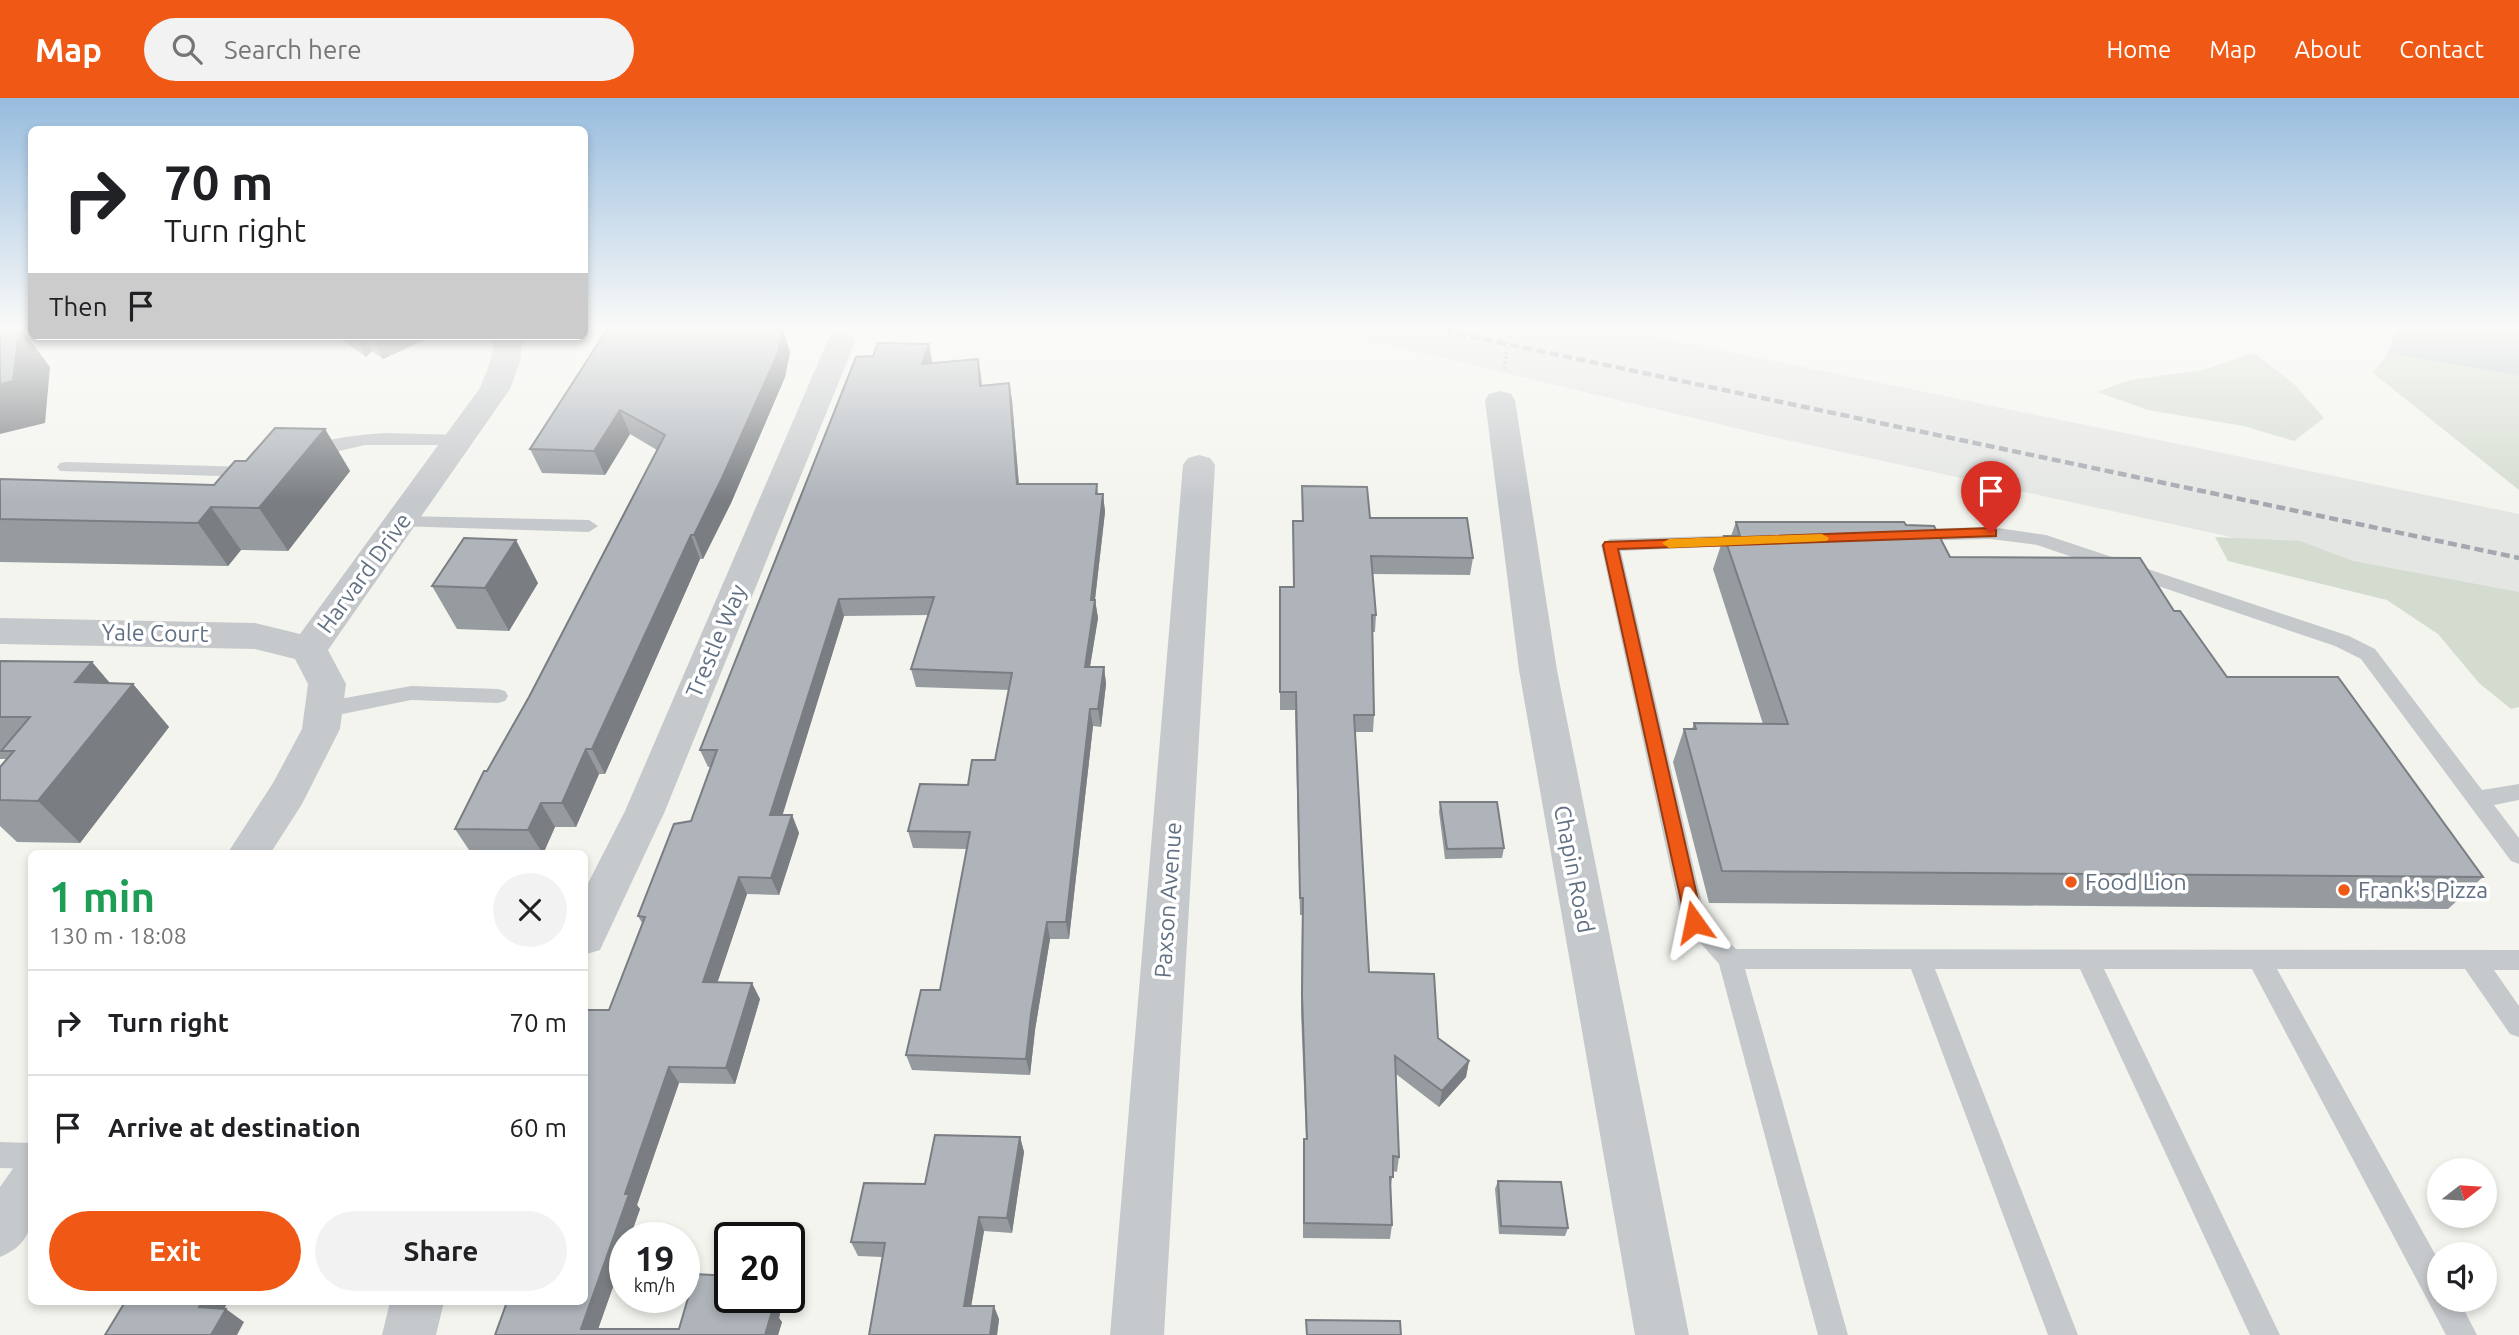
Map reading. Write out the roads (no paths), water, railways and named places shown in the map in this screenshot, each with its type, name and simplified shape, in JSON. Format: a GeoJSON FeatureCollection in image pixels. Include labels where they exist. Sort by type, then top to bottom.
{"type":"FeatureCollection","features":[{"type":"Feature","properties":{"kind":"street","name":"Harvard Drive"},"geometry":{"type":"LineString","coordinates":[[251,850],[288,793],[321,729],[327,684],[309,649],[461,440],[496,386]]}},
{"type":"Feature","properties":{"kind":"street","name":"Trestle Way"},"geometry":{"type":"LineString","coordinates":[[588,929],[645,811],[823,386]]}},
{"type":"Feature","properties":{"kind":"street","name":"Chapin Road"},"geometry":{"type":"LineString","coordinates":[[1500,400],[1541,683],[1662,1335]]}},
{"type":"Feature","properties":{"kind":"street","name":"Paxson Avenue"},"geometry":{"type":"LineString","coordinates":[[1137,1335],[1199,465]]}},
{"type":"Feature","properties":{"kind":"street","name":"Yale Court"},"geometry":{"type":"LineString","coordinates":[[0,631],[255,636],[309,649]]}},
{"type":"Feature","properties":{"kind":"street"},"geometry":{"type":"LineString","coordinates":[[0,1232],[28,1190]]}},
{"type":"Feature","properties":{"kind":"street"},"geometry":{"type":"LineString","coordinates":[[409,1335],[416,1305]]}},
{"type":"Feature","properties":{"kind":"lane"},"geometry":{"type":"LineString","coordinates":[[292,459],[323,447],[353,440],[461,440]]}},
{"type":"Feature","properties":{"kind":"lane"},"geometry":{"type":"LineString","coordinates":[[66,467],[262,472],[272,468]]}},
{"type":"Feature","properties":{"kind":"lane"},"geometry":{"type":"LineString","coordinates":[[401,522],[589,526]]}},
{"type":"Feature","properties":{"kind":"lane"},"geometry":{"type":"LineString","coordinates":[[1896,536],[1991,533],[2039,539],[2342,641],[2368,654],[2519,855]]}},
{"type":"Feature","properties":{"kind":"lane"},"geometry":{"type":"LineString","coordinates":[[1773,540],[1610,545],[1694,922],[1730,959],[1833,1335]]}},
{"type":"Feature","properties":{"kind":"lane"},"geometry":{"type":"LineString","coordinates":[[323,710],[411,693],[498,696]]}},
{"type":"Feature","properties":{"kind":"lane"},"geometry":{"type":"LineString","coordinates":[[2477,799],[2519,792]]}},
{"type":"Feature","properties":{"kind":"lane"},"geometry":{"type":"LineString","coordinates":[[1919,958],[2063,1335]]}},
{"type":"Feature","properties":{"kind":"lane"},"geometry":{"type":"LineString","coordinates":[[1730,959],[2519,960]]}},
{"type":"Feature","properties":{"kind":"lane"},"geometry":{"type":"LineString","coordinates":[[2087,959],[2265,1335]]}},
{"type":"Feature","properties":{"kind":"lane"},"geometry":{"type":"LineString","coordinates":[[2259,959],[2427,1269]]}},
{"type":"Feature","properties":{"kind":"lane"},"geometry":{"type":"LineString","coordinates":[[2472,959],[2519,1026]]}},
{"type":"Feature","properties":{"kind":"lane"},"geometry":{"type":"LineString","coordinates":[[0,1155],[28,1156]]}},
{"type":"Feature","properties":{"kind":"lane"},"geometry":{"type":"LineString","coordinates":[[2450,1312],[2462,1335]]}},
{"type":"Feature","properties":{"kind":"railway"},"geometry":{"type":"LineString","coordinates":[[1704,386],[2519,558]]}},
{"type":"Feature","properties":{"kind":"place","name":"Food Lion"},"geometry":{"type":"Point","coordinates":[2071,882]}},
{"type":"Feature","properties":{"kind":"place","name":"Frank's Pizza"},"geometry":{"type":"Point","coordinates":[2344,890]}}]}
